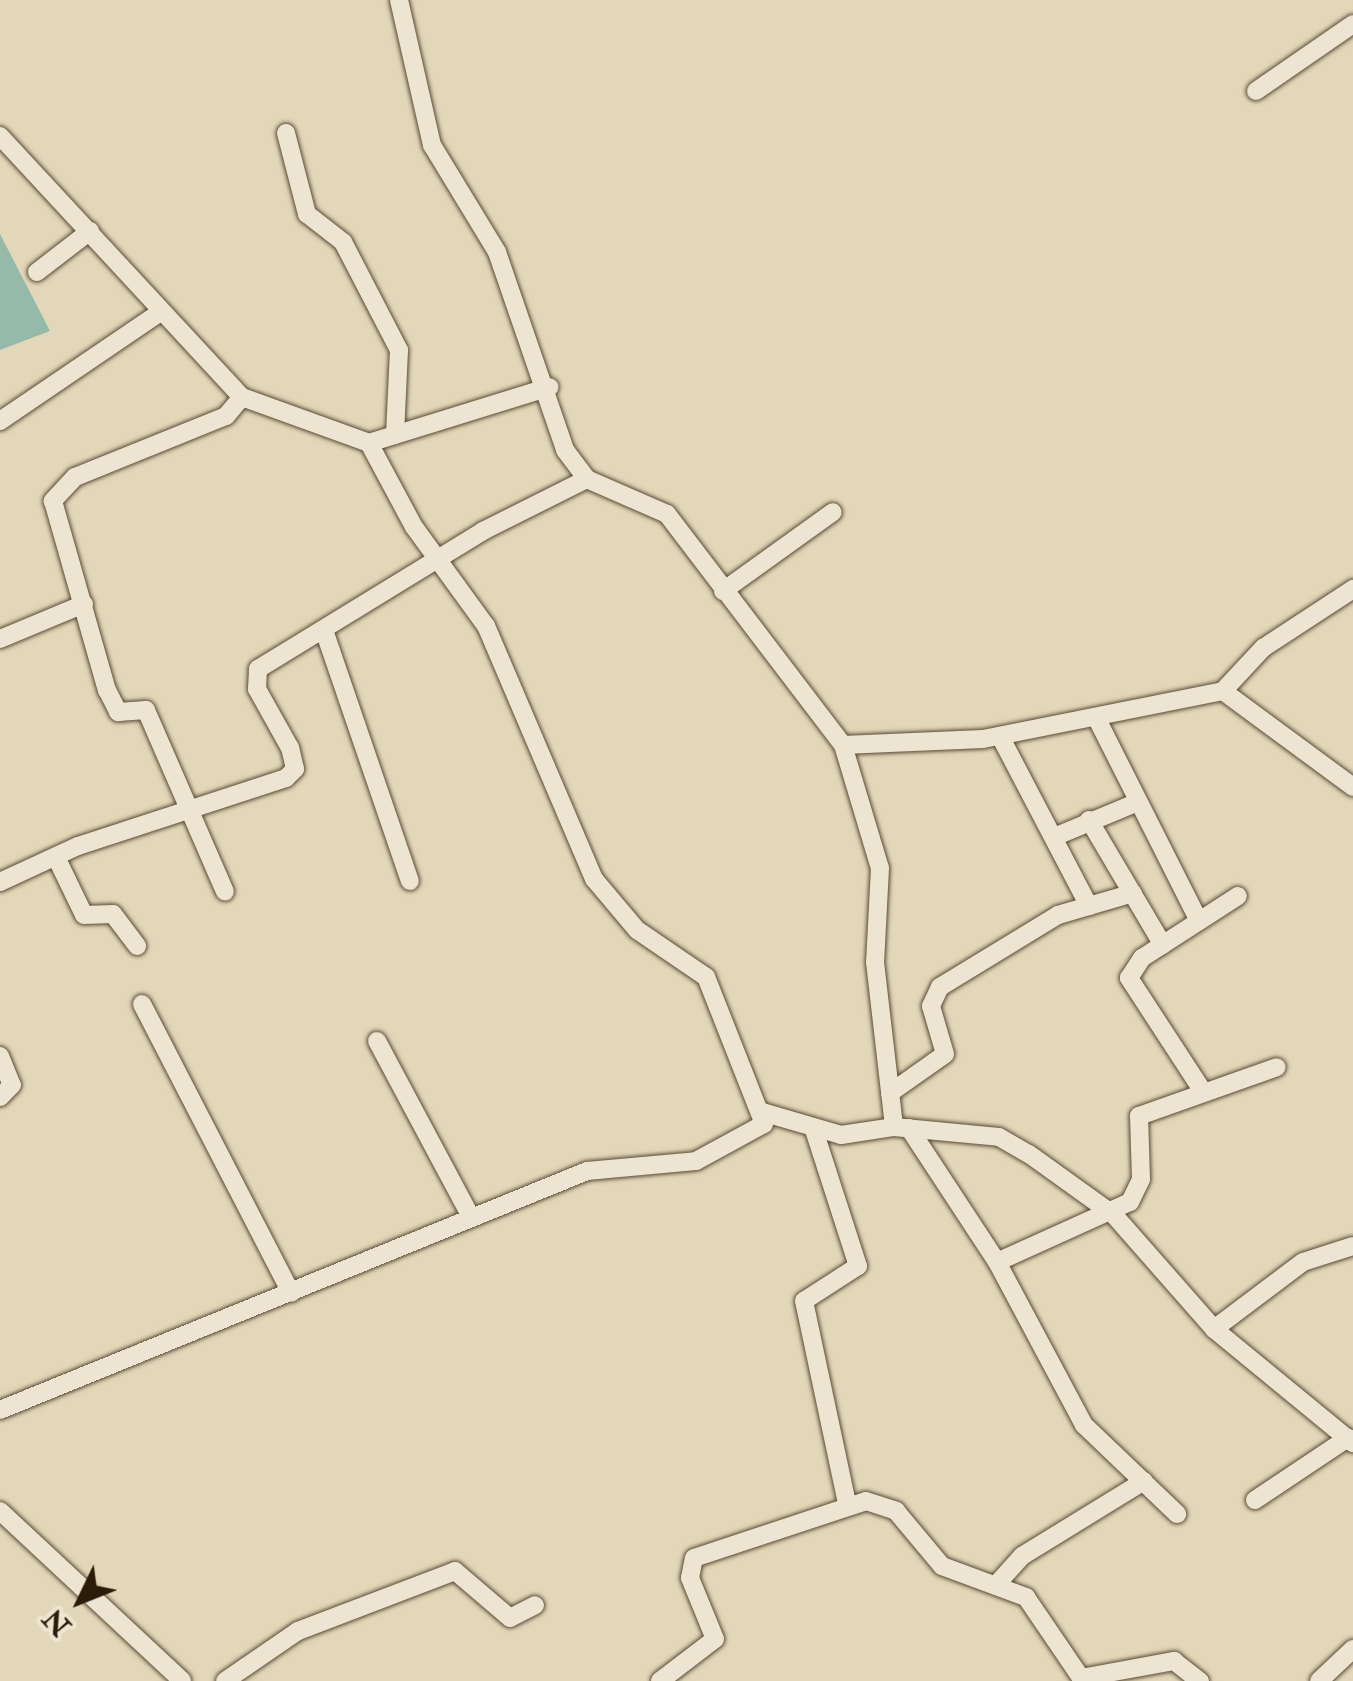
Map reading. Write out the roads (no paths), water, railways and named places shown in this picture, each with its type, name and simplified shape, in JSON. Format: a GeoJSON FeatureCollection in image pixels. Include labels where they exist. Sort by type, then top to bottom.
{"type":"FeatureCollection","features":[{"type":"Feature","properties":{"kind":"street"},"geometry":{"type":"LineString","coordinates":[[400,0],[432,145],[497,252],[550,387],[565,450],[587,479],[667,514],[843,745],[880,868],[875,962],[890,1092],[901,1128],[998,1262],[1084,1425],[1177,1514]]}},
{"type":"Feature","properties":{"kind":"street"},"geometry":{"type":"LineString","coordinates":[[1256,91],[1353,24]]}},
{"type":"Feature","properties":{"kind":"street"},"geometry":{"type":"LineString","coordinates":[[286,133],[307,214],[342,242],[399,350],[395,435]]}},
{"type":"Feature","properties":{"kind":"street"},"geometry":{"type":"LineString","coordinates":[[0,136],[90,231],[159,314],[242,397],[369,443],[550,387]]}},
{"type":"Feature","properties":{"kind":"street"},"geometry":{"type":"LineString","coordinates":[[36,272],[90,231]]}},
{"type":"Feature","properties":{"kind":"street"},"geometry":{"type":"LineString","coordinates":[[0,421],[159,314]]}},
{"type":"Feature","properties":{"kind":"street"},"geometry":{"type":"LineString","coordinates":[[224,892],[146,710],[118,712],[106,690],[53,501],[60,488],[226,416],[242,397]]}},
{"type":"Feature","properties":{"kind":"street"},"geometry":{"type":"LineString","coordinates":[[0,1410],[587,1171],[696,1161],[758,1132],[762,1112],[706,978],[636,930],[594,880],[486,626],[439,563],[369,443]]}},
{"type":"Feature","properties":{"kind":"street"},"geometry":{"type":"LineString","coordinates":[[0,882],[56,857],[192,813],[295,770],[257,689],[258,669],[326,636],[439,563],[587,479]]}},
{"type":"Feature","properties":{"kind":"street"},"geometry":{"type":"LineString","coordinates":[[723,591],[834,512]]}},
{"type":"Feature","properties":{"kind":"street"},"geometry":{"type":"LineString","coordinates":[[843,745],[1000,736],[1098,721],[1223,691],[1263,648],[1353,589]]}},
{"type":"Feature","properties":{"kind":"street"},"geometry":{"type":"LineString","coordinates":[[0,639],[84,604]]}},
{"type":"Feature","properties":{"kind":"street"},"geometry":{"type":"LineString","coordinates":[[326,636],[410,881]]}},
{"type":"Feature","properties":{"kind":"street"},"geometry":{"type":"LineString","coordinates":[[1223,691],[1353,787]]}},
{"type":"Feature","properties":{"kind":"street"},"geometry":{"type":"LineString","coordinates":[[1098,721],[1199,921]]}},
{"type":"Feature","properties":{"kind":"street"},"geometry":{"type":"LineString","coordinates":[[1000,736],[1089,906]]}},
{"type":"Feature","properties":{"kind":"street"},"geometry":{"type":"LineString","coordinates":[[1054,836],[1138,802]]}},
{"type":"Feature","properties":{"kind":"street"},"geometry":{"type":"LineString","coordinates":[[1089,820],[1163,945]]}},
{"type":"Feature","properties":{"kind":"street"},"geometry":{"type":"LineString","coordinates":[[56,857],[84,916],[113,914],[137,946]]}},
{"type":"Feature","properties":{"kind":"street"},"geometry":{"type":"LineString","coordinates":[[890,1092],[945,1054],[931,1006],[940,987],[1089,906],[1133,893]]}},
{"type":"Feature","properties":{"kind":"street"},"geometry":{"type":"LineString","coordinates":[[1202,1090],[1129,978],[1163,945],[1238,896]]}},
{"type":"Feature","properties":{"kind":"street"},"geometry":{"type":"LineString","coordinates":[[142,1004],[291,1293]]}},
{"type":"Feature","properties":{"kind":"street"},"geometry":{"type":"LineString","coordinates":[[378,1041],[471,1217]]}},
{"type":"Feature","properties":{"kind":"street"},"geometry":{"type":"LineString","coordinates":[[0,1056],[12,1085],[0,1097]]}},
{"type":"Feature","properties":{"kind":"street"},"geometry":{"type":"LineString","coordinates":[[998,1262],[1114,1215],[1141,1180],[1134,1124],[1202,1090],[1276,1067]]}},
{"type":"Feature","properties":{"kind":"street"},"geometry":{"type":"LineString","coordinates":[[762,1112],[814,1130],[901,1128],[999,1137],[1114,1215],[1214,1329],[1350,1440],[1255,1500]]}},
{"type":"Feature","properties":{"kind":"street"},"geometry":{"type":"LineString","coordinates":[[814,1130],[858,1266],[804,1301],[848,1503]]}},
{"type":"Feature","properties":{"kind":"street"},"geometry":{"type":"LineString","coordinates":[[1214,1329],[1302,1262],[1353,1246]]}},
{"type":"Feature","properties":{"kind":"street"},"geometry":{"type":"LineString","coordinates":[[996,1585],[1022,1556],[1144,1481]]}},
{"type":"Feature","properties":{"kind":"street"},"geometry":{"type":"LineString","coordinates":[[666,1679],[715,1638],[690,1578],[694,1558],[848,1503],[883,1504],[942,1566],[1026,1596],[1081,1678],[1174,1661],[1200,1681]]}},
{"type":"Feature","properties":{"kind":"street"},"geometry":{"type":"LineString","coordinates":[[0,1510],[182,1681]]}},
{"type":"Feature","properties":{"kind":"street"},"geometry":{"type":"LineString","coordinates":[[225,1681],[298,1631],[455,1572],[510,1618],[535,1606]]}},
{"type":"Feature","properties":{"kind":"street"},"geometry":{"type":"LineString","coordinates":[[1319,1681],[1353,1649]]}}]}
